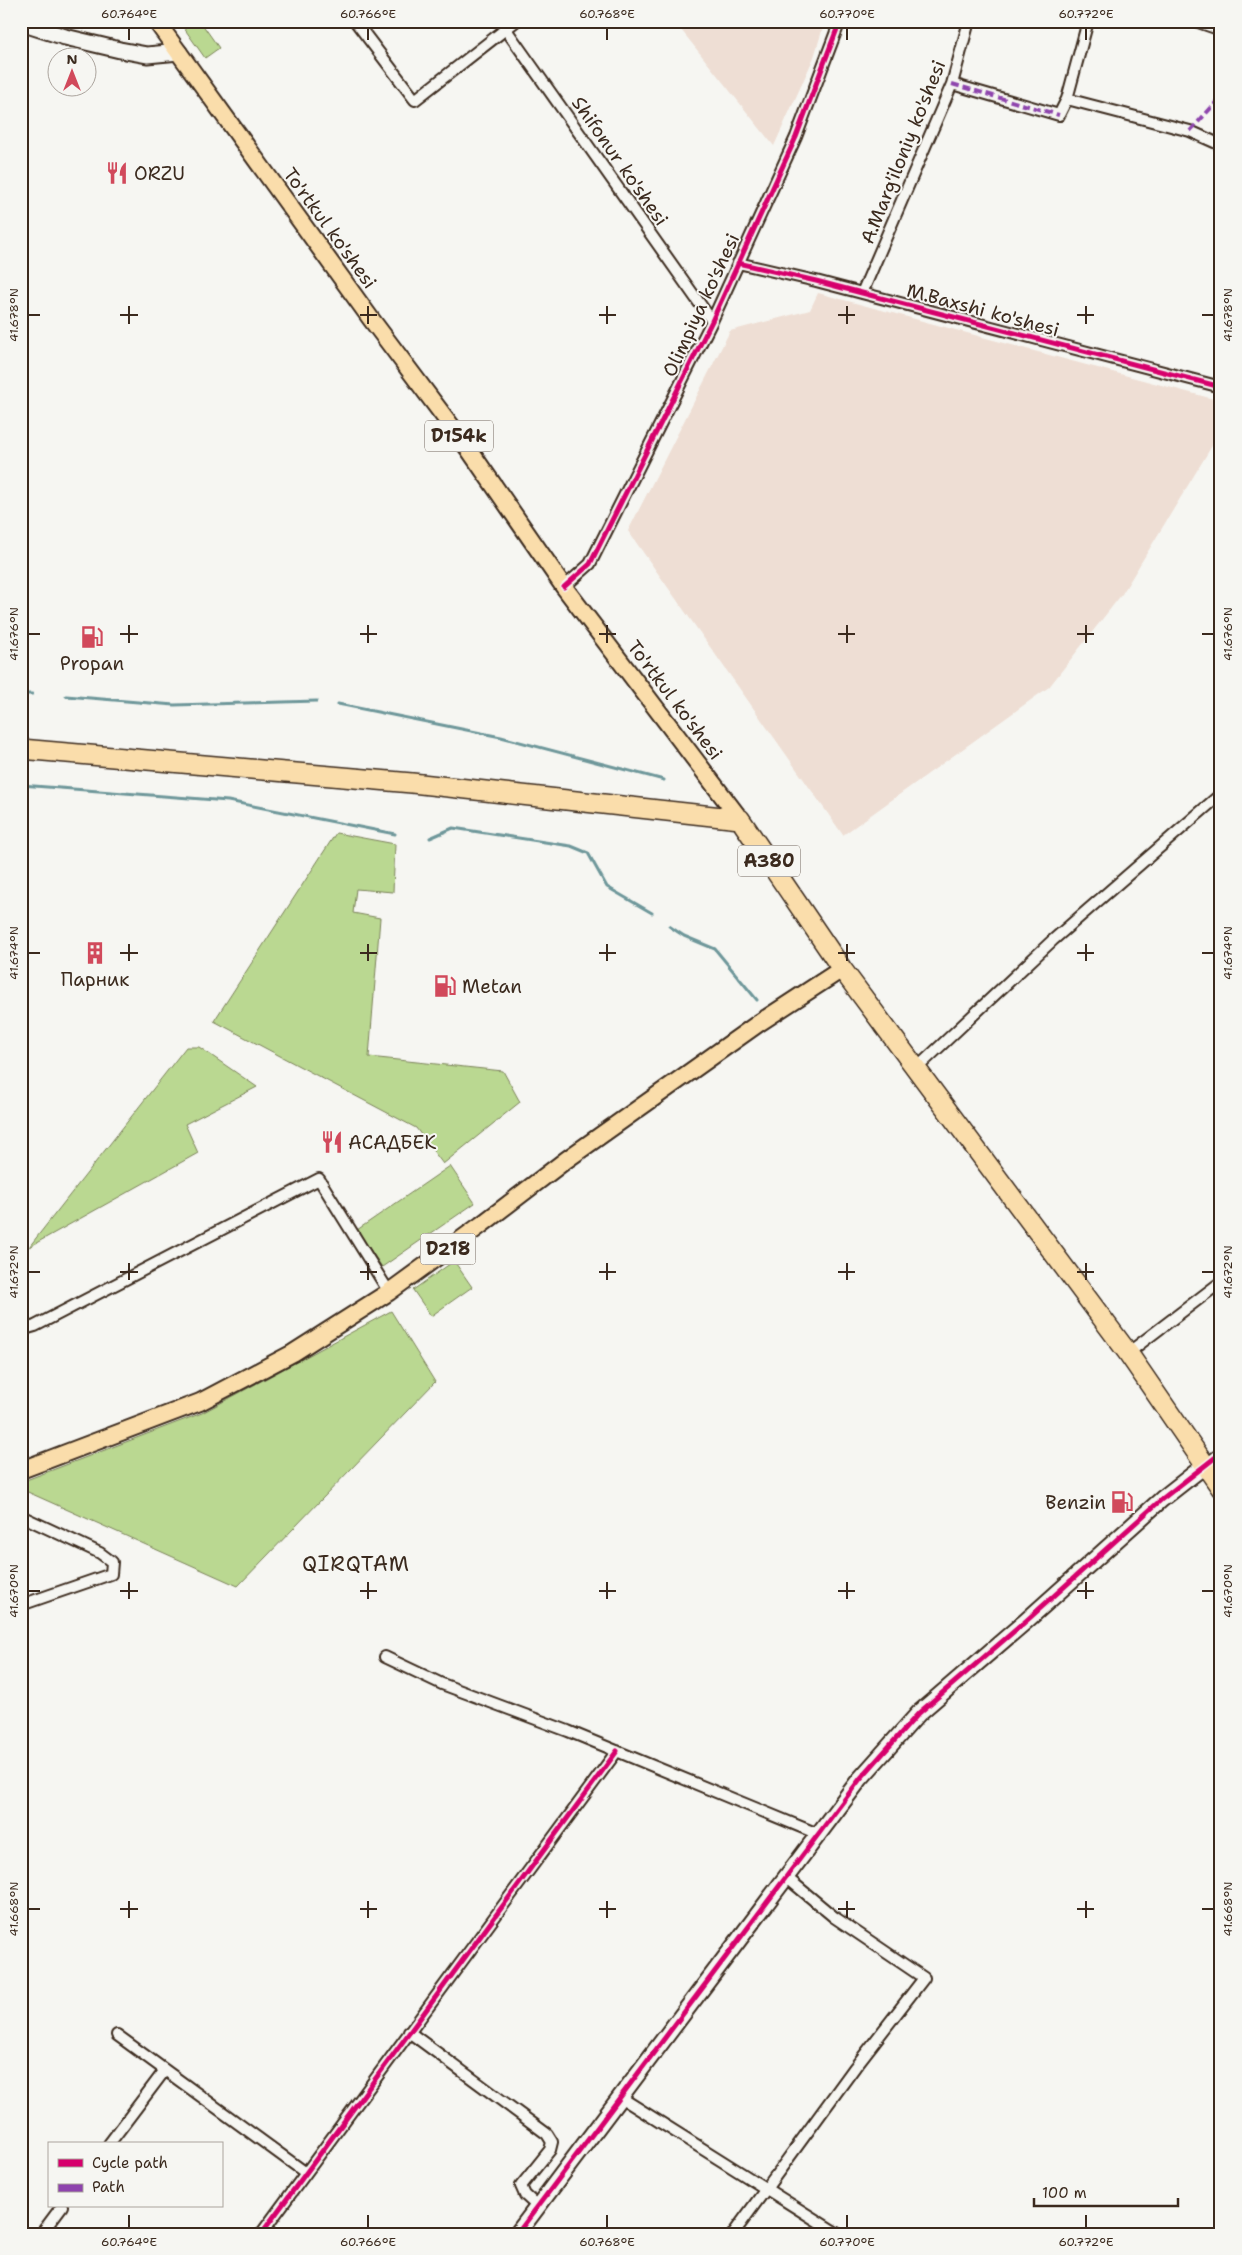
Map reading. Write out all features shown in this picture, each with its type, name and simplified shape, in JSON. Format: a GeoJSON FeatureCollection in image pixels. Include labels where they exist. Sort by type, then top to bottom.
{"type":"FeatureCollection","features":[{"type":"Feature","properties":{"kind":"highway","name":"A380"},"geometry":{"type":"LineString","coordinates":[[21,749],[412,783],[740,819],[842,969],[1128,1353],[1204,1466],[1221,1488]]}},
{"type":"Feature","properties":{"kind":"main road","name":"To'rtkul ko'shesi"},"geometry":{"type":"LineString","coordinates":[[156,21],[371,320],[470,451],[564,587],[740,819]]}},
{"type":"Feature","properties":{"kind":"main road","name":"D218"},"geometry":{"type":"LineString","coordinates":[[21,1470],[200,1402],[292,1353],[389,1292],[482,1225],[574,1154],[759,1023],[842,969]]}},
{"type":"Feature","properties":{"kind":"street"},"geometry":{"type":"LineString","coordinates":[[355,21],[415,100],[503,25],[516,21]]}},
{"type":"Feature","properties":{"kind":"street","name":"Olimpiya ko'shesi"},"geometry":{"type":"LineString","coordinates":[[564,587],[590,564],[712,321],[796,137],[840,21]]}},
{"type":"Feature","properties":{"kind":"street","name":"A.Marg'iloniy ko'shesi"},"geometry":{"type":"LineString","coordinates":[[862,293],[952,84],[970,21]]}},
{"type":"Feature","properties":{"kind":"street"},"geometry":{"type":"LineString","coordinates":[[952,84],[1060,115],[1067,99],[1088,21]]}},
{"type":"Feature","properties":{"kind":"street"},"geometry":{"type":"LineString","coordinates":[[1195,21],[1221,30]]}},
{"type":"Feature","properties":{"kind":"street"},"geometry":{"type":"LineString","coordinates":[[21,23],[65,37],[147,55],[179,52]]}},
{"type":"Feature","properties":{"kind":"street","name":"Shifonur ko'shesi"},"geometry":{"type":"LineString","coordinates":[[503,25],[712,321]]}},
{"type":"Feature","properties":{"kind":"street"},"geometry":{"type":"LineString","coordinates":[[1067,99],[1190,131],[1221,145]]}},
{"type":"Feature","properties":{"kind":"street","name":"M.Baxshi ko'shesi"},"geometry":{"type":"LineString","coordinates":[[738,262],[1221,387]]}},
{"type":"Feature","properties":{"kind":"street"},"geometry":{"type":"LineString","coordinates":[[917,1068],[1053,940],[1221,794]]}},
{"type":"Feature","properties":{"kind":"street"},"geometry":{"type":"LineString","coordinates":[[21,1330],[35,1326],[319,1179],[389,1292]]}},
{"type":"Feature","properties":{"kind":"street"},"geometry":{"type":"LineString","coordinates":[[1128,1353],[1221,1282]]}},
{"type":"Feature","properties":{"kind":"street"},"geometry":{"type":"LineString","coordinates":[[517,2234],[860,1779],[919,1712],[1026,1622],[1162,1498],[1221,1453]]}},
{"type":"Feature","properties":{"kind":"street"},"geometry":{"type":"LineString","coordinates":[[21,1516],[100,1553],[112,1562],[111,1574],[21,1606]]}},
{"type":"Feature","properties":{"kind":"street"},"geometry":{"type":"LineString","coordinates":[[385,1657],[442,1684],[617,1751],[818,1834]]}},
{"type":"Feature","properties":{"kind":"street"},"geometry":{"type":"LineString","coordinates":[[261,2234],[617,1751]]}},
{"type":"Feature","properties":{"kind":"street"},"geometry":{"type":"LineString","coordinates":[[733,2234],[924,1978],[834,1917],[786,1877]]}},
{"type":"Feature","properties":{"kind":"street"},"geometry":{"type":"LineString","coordinates":[[409,2032],[547,2134],[552,2142],[550,2150],[522,2186],[525,2195],[537,2206]]}},
{"type":"Feature","properties":{"kind":"street"},"geometry":{"type":"LineString","coordinates":[[117,2035],[306,2173]]}},
{"type":"Feature","properties":{"kind":"street"},"geometry":{"type":"LineString","coordinates":[[111,2142],[165,2070]]}},
{"type":"Feature","properties":{"kind":"street"},"geometry":{"type":"LineString","coordinates":[[620,2096],[838,2234]]}},
{"type":"Feature","properties":{"kind":"street"},"geometry":{"type":"LineString","coordinates":[[41,2234],[60,2208]]}},
{"type":"Feature","properties":{"kind":"shaded area"},"geometry":{"type":"Polygon","coordinates":[[[674,21],[825,21],[814,57],[774,146],[674,21]]]}},
{"type":"Feature","properties":{"kind":"shaded area"},"geometry":{"type":"Polygon","coordinates":[[[818,293],[1221,401],[1221,431],[1122,594],[1049,687],[843,835],[628,531],[730,331],[810,310],[818,293]]]}},
{"type":"Feature","properties":{"kind":"green space"},"geometry":{"type":"Polygon","coordinates":[[[179,21],[200,21],[219,48],[205,58],[179,21]]]}},
{"type":"Feature","properties":{"kind":"green space"},"geometry":{"type":"Polygon","coordinates":[[[336,833],[395,844],[393,892],[356,889],[353,913],[380,918],[369,1057],[503,1071],[520,1102],[443,1164],[416,1128],[214,1021],[336,833]]]}},
{"type":"Feature","properties":{"kind":"green space"},"geometry":{"type":"Polygon","coordinates":[[[186,1047],[199,1047],[257,1087],[185,1124],[198,1153],[29,1247],[186,1047]]]}},
{"type":"Feature","properties":{"kind":"green space"},"geometry":{"type":"Polygon","coordinates":[[[450,1166],[475,1203],[382,1267],[357,1230],[450,1166]]]}},
{"type":"Feature","properties":{"kind":"green space"},"geometry":{"type":"Polygon","coordinates":[[[454,1261],[472,1287],[431,1316],[413,1290],[454,1261]]]}},
{"type":"Feature","properties":{"kind":"green space"},"geometry":{"type":"Polygon","coordinates":[[[391,1311],[435,1382],[238,1586],[21,1489],[21,1482],[202,1413],[391,1311]]]}},
{"type":"Feature","properties":{"kind":"waterway"},"geometry":{"type":"LineString","coordinates":[[21,694],[32,694]]}},
{"type":"Feature","properties":{"kind":"waterway"},"geometry":{"type":"LineString","coordinates":[[66,696],[174,705],[317,701]]}},
{"type":"Feature","properties":{"kind":"waterway"},"geometry":{"type":"LineString","coordinates":[[338,704],[501,737],[664,780]]}},
{"type":"Feature","properties":{"kind":"waterway"},"geometry":{"type":"LineString","coordinates":[[21,785],[228,801],[395,834]]}},
{"type":"Feature","properties":{"kind":"waterway"},"geometry":{"type":"LineString","coordinates":[[430,838],[453,828],[571,846],[588,853],[607,887],[652,913]]}},
{"type":"Feature","properties":{"kind":"waterway"},"geometry":{"type":"LineString","coordinates":[[669,926],[684,936],[715,949],[757,1000]]}},
{"type":"Feature","properties":{"kind":"marked path"},"geometry":{"type":"LineString","coordinates":[[952,84],[1059,115]]}},
{"type":"Feature","properties":{"kind":"marked path"},"geometry":{"type":"LineString","coordinates":[[1190,131],[1221,97]]}},
{"type":"Feature","properties":{"kind":"cycle path"},"geometry":{"type":"LineString","coordinates":[[564,587],[590,564],[712,321],[796,137],[840,21]]}},
{"type":"Feature","properties":{"kind":"cycle path"},"geometry":{"type":"LineString","coordinates":[[738,263],[816,281],[1221,387]]}},
{"type":"Feature","properties":{"kind":"cycle path"},"geometry":{"type":"LineString","coordinates":[[517,2234],[860,1779],[919,1713],[1026,1621],[1162,1499],[1221,1453]]}},
{"type":"Feature","properties":{"kind":"cycle path"},"geometry":{"type":"LineString","coordinates":[[261,2234],[617,1751]]}},
{"type":"Feature","properties":{"kind":"place","name":"ORZU"},"geometry":{"type":"Point","coordinates":[117,173]}},
{"type":"Feature","properties":{"kind":"place","name":"Propan"},"geometry":{"type":"Point","coordinates":[92,637]}},
{"type":"Feature","properties":{"kind":"place","name":"Парник"},"geometry":{"type":"Point","coordinates":[95,953]}},
{"type":"Feature","properties":{"kind":"place","name":"Metan"},"geometry":{"type":"Point","coordinates":[445,986]}},
{"type":"Feature","properties":{"kind":"place","name":"АСАДБЕК"},"geometry":{"type":"Point","coordinates":[332,1142]}},
{"type":"Feature","properties":{"kind":"place","name":"Benzin"},"geometry":{"type":"Point","coordinates":[1122,1502]}},
{"type":"Feature","properties":{"kind":"district","name":"QIRQTAM"},"geometry":{"type":"Point","coordinates":[356,1564]}}]}
